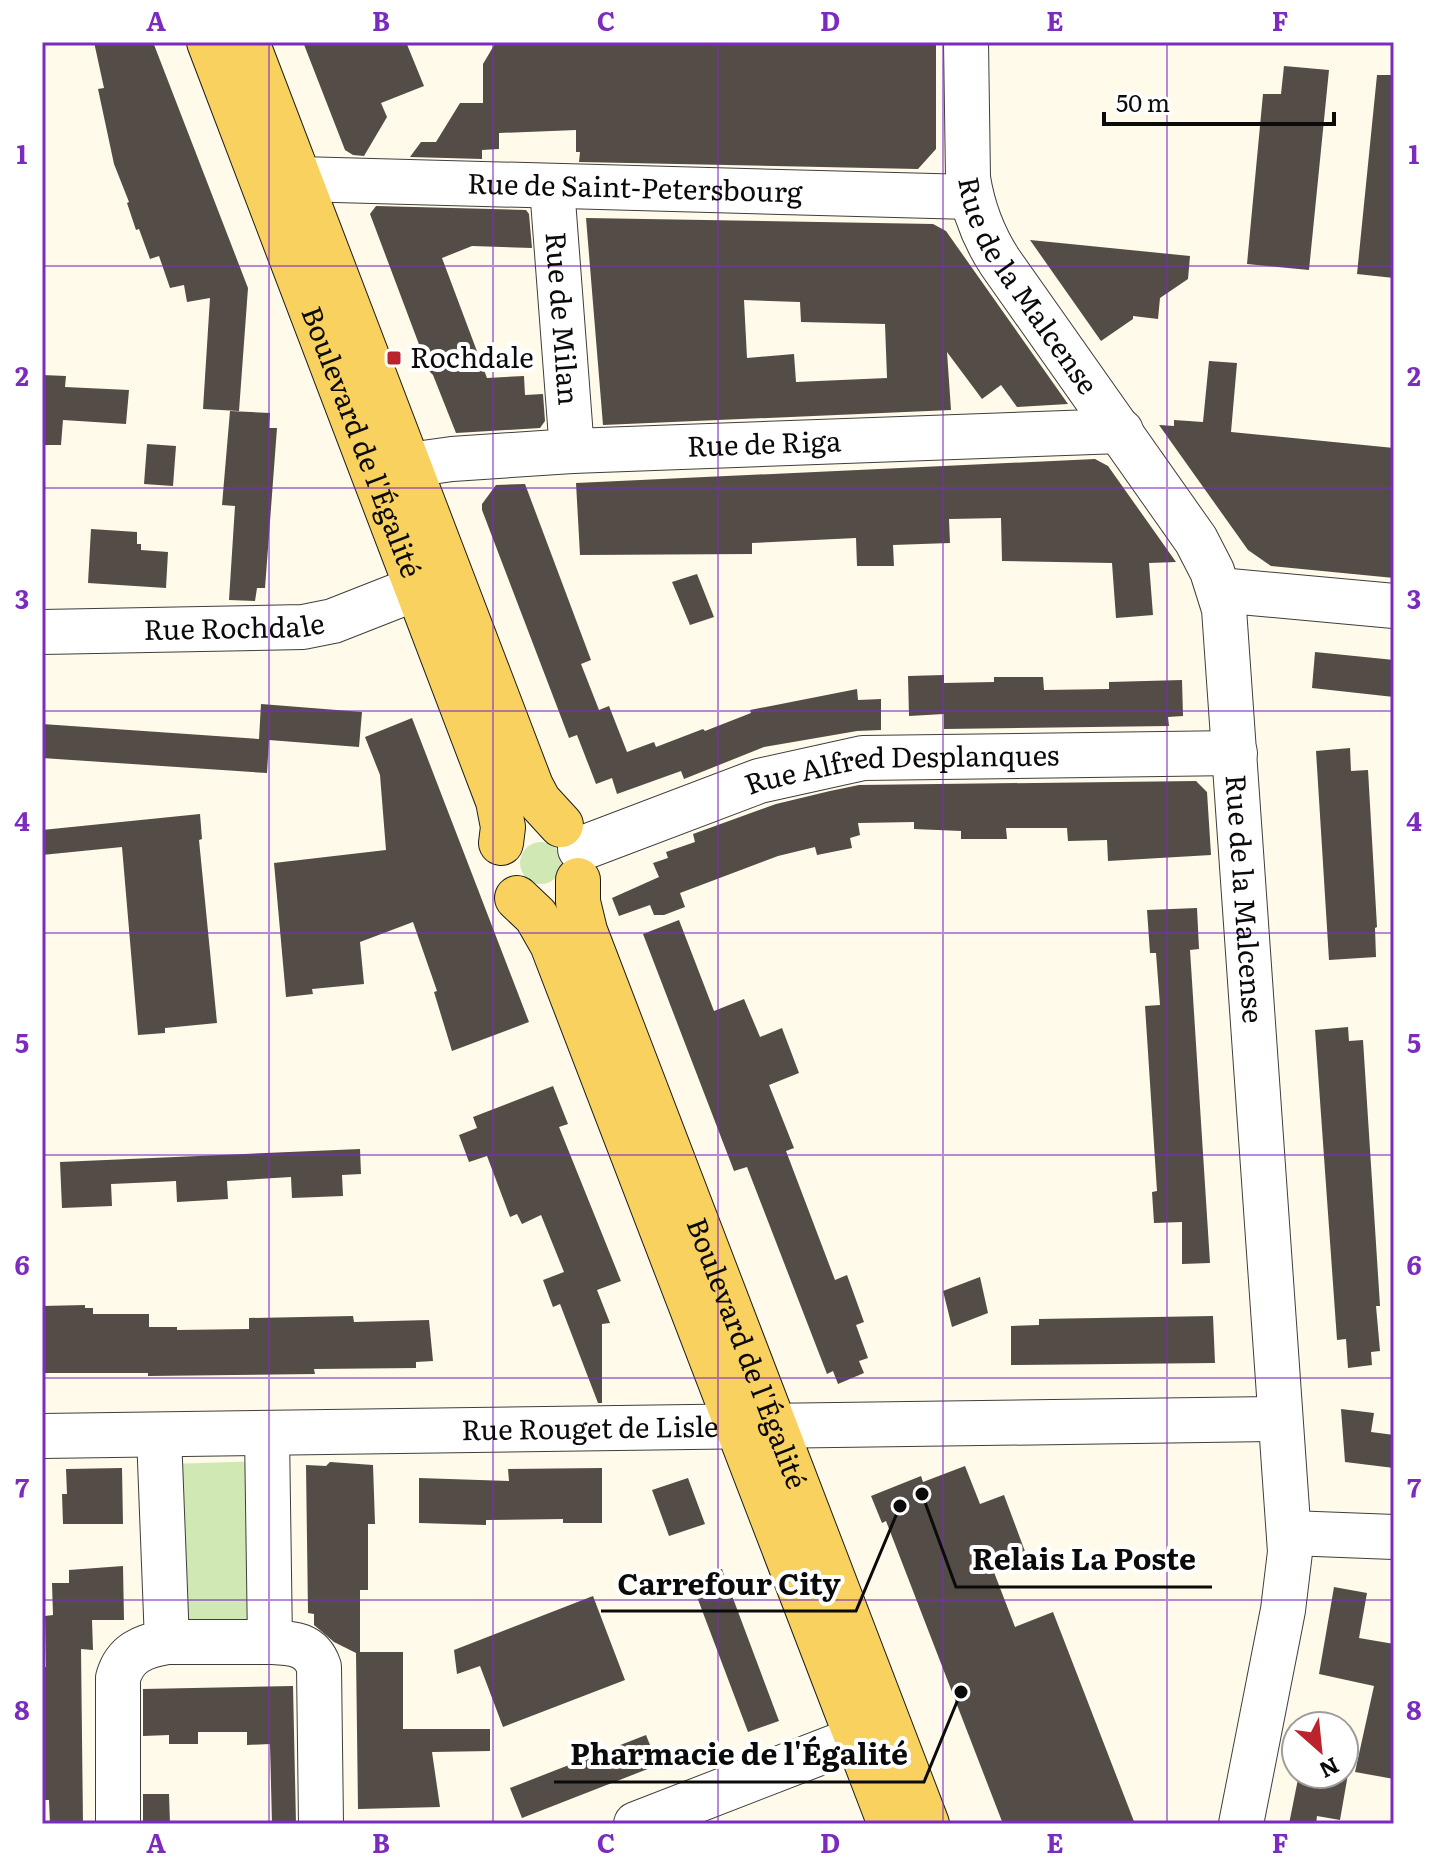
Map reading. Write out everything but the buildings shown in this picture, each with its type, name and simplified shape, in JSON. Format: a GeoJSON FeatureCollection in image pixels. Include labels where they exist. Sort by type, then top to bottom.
{"type":"FeatureCollection","features":[{"type":"Feature","properties":{"kind":"main road","name":"Boulevard de l'Égalité"},"geometry":{"type":"LineString","coordinates":[[209,42],[498,801],[503,827],[501,843]]}},
{"type":"Feature","properties":{"kind":"main road","name":"Boulevard de l'Égalité"},"geometry":{"type":"LineString","coordinates":[[247,42],[531,786],[573,851],[578,902],[585,931],[756,1427],[858,1738],[890,1824]]}},
{"type":"Feature","properties":{"kind":"main road"},"geometry":{"type":"LineString","coordinates":[[531,820],[546,820],[573,851],[570,892],[552,903],[537,905],[517,898],[506,889],[500,877],[497,863],[501,843],[517,826],[531,820]]}},
{"type":"Feature","properties":{"kind":"main road","name":"Boulevard de l'Égalité"},"geometry":{"type":"LineString","coordinates":[[517,898],[536,916],[552,944],[927,1824]]}},
{"type":"Feature","properties":{"kind":"street","name":"Rue de la Malcense"},"geometry":{"type":"LineString","coordinates":[[966,42],[968,178],[971,197],[992,250],[1196,540],[1219,590],[1228,643],[1290,1533],[1285,1599],[1241,1824]]}},
{"type":"Feature","properties":{"kind":"street","name":"Rue de Saint-Petersbourg"},"geometry":{"type":"LineString","coordinates":[[299,179],[971,197]]}},
{"type":"Feature","properties":{"kind":"street","name":"Rue de Milan"},"geometry":{"type":"LineString","coordinates":[[552,187],[572,451]]}},
{"type":"Feature","properties":{"kind":"street","name":"Rue de Riga"},"geometry":{"type":"LineString","coordinates":[[409,465],[572,451],[1121,431]]}},
{"type":"Feature","properties":{"kind":"street","name":"Rue Rochdale"},"geometry":{"type":"LineString","coordinates":[[42,632],[303,627],[333,621],[417,588]]}},
{"type":"Feature","properties":{"kind":"street"},"geometry":{"type":"LineString","coordinates":[[1219,590],[1394,606]]}},
{"type":"Feature","properties":{"kind":"street","name":"Rue Alfred Desplanques"},"geometry":{"type":"LineString","coordinates":[[573,851],[759,781],[863,758],[1235,753]]}},
{"type":"Feature","properties":{"kind":"street","name":"Rue Rouget de Lisle"},"geometry":{"type":"LineString","coordinates":[[42,1436],[1280,1419]]}},
{"type":"Feature","properties":{"kind":"street"},"geometry":{"type":"LineString","coordinates":[[267,1433],[270,1642]]}},
{"type":"Feature","properties":{"kind":"street"},"geometry":{"type":"LineString","coordinates":[[159,1435],[167,1642]]}},
{"type":"Feature","properties":{"kind":"street"},"geometry":{"type":"LineString","coordinates":[[1290,1533],[1394,1537]]}},
{"type":"Feature","properties":{"kind":"street"},"geometry":{"type":"LineString","coordinates":[[118,1824],[118,1678],[128,1656],[150,1645],[167,1642],[270,1642],[301,1645],[313,1654],[319,1667],[321,1824]]}},
{"type":"Feature","properties":{"kind":"street"},"geometry":{"type":"LineString","coordinates":[[636,1824],[858,1738]]}},
{"type":"Feature","properties":{"kind":"green space"},"geometry":{"type":"Polygon","coordinates":[[[541,842],[556,848],[562,863],[556,878],[541,884],[526,878],[520,863],[526,848],[541,842]]]}},
{"type":"Feature","properties":{"kind":"green space"},"geometry":{"type":"Polygon","coordinates":[[[260,1461],[254,1622],[185,1628],[170,1464],[260,1461]]]}},
{"type":"Feature","properties":{"kind":"place","name":"Rochdale"},"geometry":{"type":"Point","coordinates":[394,358]}},
{"type":"Feature","properties":{"kind":"place","name":"Relais La Poste"},"geometry":{"type":"Point","coordinates":[922,1494]}},
{"type":"Feature","properties":{"kind":"place","name":"Carrefour City"},"geometry":{"type":"Point","coordinates":[900,1506]}},
{"type":"Feature","properties":{"kind":"place","name":"Pharmacie de l'Égalité"},"geometry":{"type":"Point","coordinates":[961,1692]}}]}
